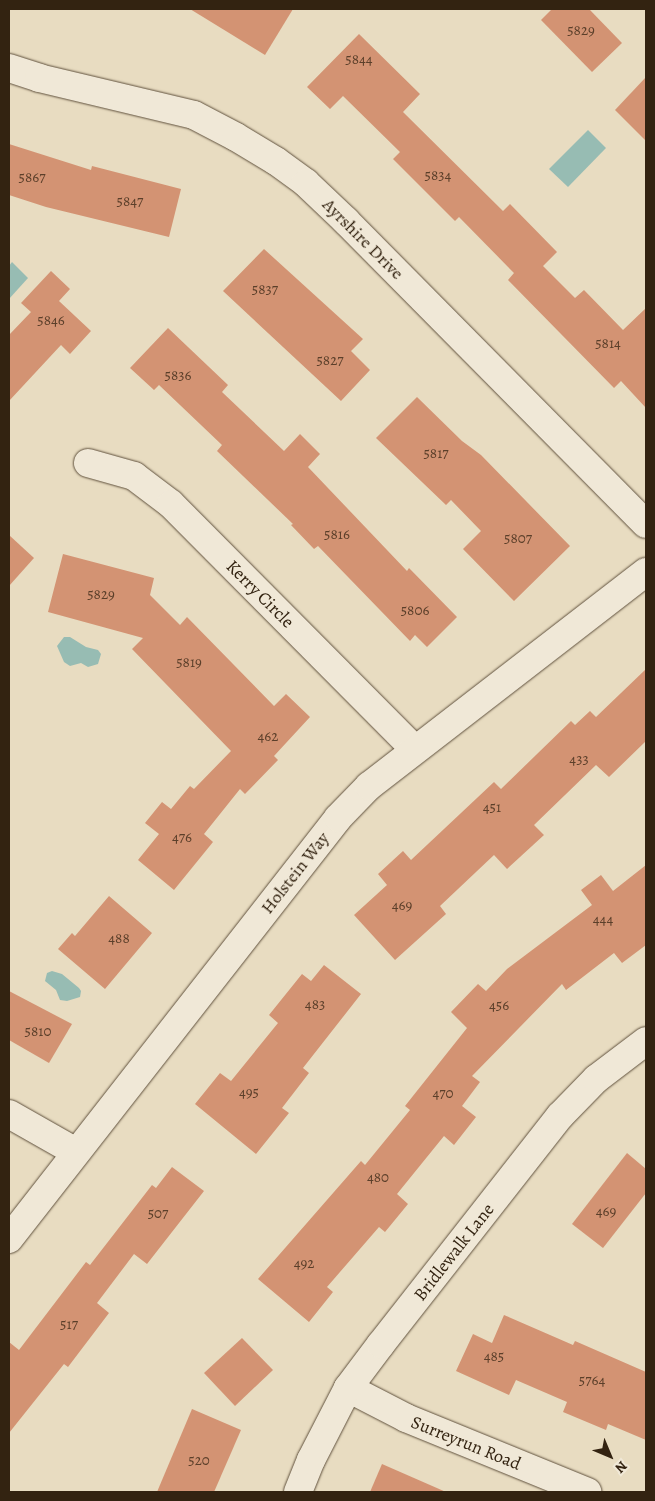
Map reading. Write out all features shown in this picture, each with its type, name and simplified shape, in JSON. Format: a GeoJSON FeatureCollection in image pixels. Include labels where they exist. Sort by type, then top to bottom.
{"type":"FeatureCollection","features":[{"type":"Feature","properties":{"kind":"street","name":"Ayrshire Drive"},"geometry":{"type":"LineString","coordinates":[[9,68],[38,78],[194,116],[236,137],[276,161],[306,183],[346,221],[646,524]]}},
{"type":"Feature","properties":{"kind":"street","name":"Kerry Circle"},"geometry":{"type":"LineString","coordinates":[[88,463],[134,476],[171,504],[415,750]]}},
{"type":"Feature","properties":{"kind":"street","name":"Holstein Way"},"geometry":{"type":"LineString","coordinates":[[9,1239],[338,818],[369,786],[646,572]]}},
{"type":"Feature","properties":{"kind":"street","name":"Bridlewalk Lane"},"geometry":{"type":"LineString","coordinates":[[298,1492],[311,1460],[348,1388],[560,1116],[596,1079],[644,1047]]}},
{"type":"Feature","properties":{"kind":"street"},"geometry":{"type":"LineString","coordinates":[[9,1114],[76,1152]]}},
{"type":"Feature","properties":{"kind":"street","name":"Surreyrun Road"},"geometry":{"type":"LineString","coordinates":[[348,1388],[406,1418],[587,1492]]}},
{"type":"Feature","properties":{"kind":"water"},"geometry":{"type":"Polygon","coordinates":[[[588,130],[606,148],[568,187],[549,169],[588,130]]]}},
{"type":"Feature","properties":{"kind":"water"},"geometry":{"type":"Polygon","coordinates":[[[12,262],[28,278],[9,299],[9,266],[12,262]]]}},
{"type":"Feature","properties":{"kind":"water"},"geometry":{"type":"Polygon","coordinates":[[[64,637],[70,637],[86,647],[98,650],[101,654],[98,664],[88,667],[81,663],[70,666],[64,662],[57,646],[64,637]]]}},
{"type":"Feature","properties":{"kind":"water"},"geometry":{"type":"Polygon","coordinates":[[[52,971],[62,974],[79,988],[81,991],[80,997],[67,1001],[60,1000],[56,990],[45,981],[47,973],[52,971]]]}},
{"type":"Feature","properties":{"kind":"building"},"geometry":{"type":"Polygon","coordinates":[[[190,9],[293,9],[265,55],[190,9]]]}},
{"type":"Feature","properties":{"kind":"building"},"geometry":{"type":"Polygon","coordinates":[[[552,9],[589,9],[622,43],[592,72],[541,20],[552,9]]]}},
{"type":"Feature","properties":{"kind":"building"},"geometry":{"type":"Polygon","coordinates":[[[359,34],[420,94],[403,112],[503,211],[510,204],[557,252],[543,266],[575,298],[584,290],[623,330],[646,308],[646,408],[621,381],[614,388],[508,280],[514,273],[459,217],[455,221],[393,159],[400,152],[343,96],[330,109],[307,87],[359,34]]]}},
{"type":"Feature","properties":{"kind":"building"},"geometry":{"type":"Polygon","coordinates":[[[646,77],[646,141],[615,110],[646,77]]]}},
{"type":"Feature","properties":{"kind":"building"},"geometry":{"type":"Polygon","coordinates":[[[9,144],[91,170],[92,166],[181,189],[169,237],[46,207],[9,195],[9,144]]]}},
{"type":"Feature","properties":{"kind":"building"},"geometry":{"type":"Polygon","coordinates":[[[264,249],[363,339],[351,351],[370,370],[341,401],[223,291],[264,249]]]}},
{"type":"Feature","properties":{"kind":"building"},"geometry":{"type":"Polygon","coordinates":[[[51,271],[70,289],[59,301],[91,331],[70,354],[61,345],[9,401],[9,335],[31,312],[21,303],[51,271]]]}},
{"type":"Feature","properties":{"kind":"building"},"geometry":{"type":"Polygon","coordinates":[[[168,328],[228,385],[222,392],[284,451],[300,434],[320,454],[308,467],[407,571],[409,568],[457,617],[427,647],[415,635],[410,641],[318,546],[314,549],[291,525],[293,524],[217,451],[222,445],[159,385],[154,390],[130,368],[168,328]]]}},
{"type":"Feature","properties":{"kind":"building"},"geometry":{"type":"Polygon","coordinates":[[[417,397],[462,441],[481,455],[570,546],[514,601],[463,549],[481,531],[451,500],[446,505],[376,438],[417,397]]]}},
{"type":"Feature","properties":{"kind":"building"},"geometry":{"type":"Polygon","coordinates":[[[9,535],[34,558],[9,586],[9,535]]]}},
{"type":"Feature","properties":{"kind":"building"},"geometry":{"type":"Polygon","coordinates":[[[63,554],[154,578],[150,595],[180,625],[187,617],[274,706],[286,694],[310,717],[274,756],[278,760],[245,794],[240,789],[204,834],[213,842],[174,890],[138,860],[159,834],[145,823],[162,802],[171,809],[190,786],[194,789],[231,751],[132,649],[143,638],[48,612],[63,554]]]}},
{"type":"Feature","properties":{"kind":"building"},"geometry":{"type":"Polygon","coordinates":[[[646,669],[646,741],[609,777],[596,765],[534,825],[544,835],[507,869],[494,855],[440,906],[446,914],[395,960],[354,915],[387,885],[378,874],[403,851],[411,860],[494,782],[501,789],[571,721],[575,725],[590,711],[596,717],[646,669]]]}},
{"type":"Feature","properties":{"kind":"building"},"geometry":{"type":"Polygon","coordinates":[[[646,865],[646,945],[622,963],[614,953],[566,990],[562,984],[472,1076],[480,1082],[462,1106],[476,1117],[454,1145],[444,1136],[397,1194],[408,1204],[385,1232],[379,1227],[327,1287],[333,1292],[309,1322],[258,1279],[361,1161],[365,1165],[410,1110],[405,1106],[467,1028],[451,1012],[478,984],[486,991],[507,969],[592,905],[581,890],[601,875],[613,891],[646,865]]]}},
{"type":"Feature","properties":{"kind":"building"},"geometry":{"type":"Polygon","coordinates":[[[109,896],[152,933],[105,989],[58,949],[72,933],[75,936],[109,896]]]}},
{"type":"Feature","properties":{"kind":"building"},"geometry":{"type":"Polygon","coordinates":[[[324,965],[361,994],[303,1068],[309,1073],[282,1108],[289,1113],[256,1154],[195,1104],[220,1073],[231,1081],[278,1023],[269,1015],[302,974],[311,981],[324,965]]]}},
{"type":"Feature","properties":{"kind":"building"},"geometry":{"type":"Polygon","coordinates":[[[9,991],[72,1024],[49,1063],[9,1040],[9,991]]]}},
{"type":"Feature","properties":{"kind":"building"},"geometry":{"type":"Polygon","coordinates":[[[627,1153],[646,1169],[646,1193],[603,1248],[572,1224],[627,1153]]]}},
{"type":"Feature","properties":{"kind":"building"},"geometry":{"type":"Polygon","coordinates":[[[172,1167],[204,1191],[147,1264],[134,1254],[97,1303],[109,1313],[68,1367],[64,1364],[9,1433],[9,1342],[19,1350],[86,1262],[90,1265],[152,1185],[156,1188],[172,1167]]]}},
{"type":"Feature","properties":{"kind":"building"},"geometry":{"type":"Polygon","coordinates":[[[504,1315],[573,1345],[575,1341],[646,1372],[646,1440],[608,1424],[606,1430],[563,1412],[567,1402],[516,1380],[509,1395],[456,1371],[473,1334],[492,1343],[504,1315]]]}},
{"type":"Feature","properties":{"kind":"building"},"geometry":{"type":"Polygon","coordinates":[[[242,1338],[273,1370],[235,1406],[204,1373],[242,1338]]]}},
{"type":"Feature","properties":{"kind":"building"},"geometry":{"type":"Polygon","coordinates":[[[192,1409],[241,1430],[214,1492],[157,1492],[192,1409]]]}},
{"type":"Feature","properties":{"kind":"building"},"geometry":{"type":"Polygon","coordinates":[[[382,1464],[446,1492],[370,1492],[382,1464]]]}}]}
